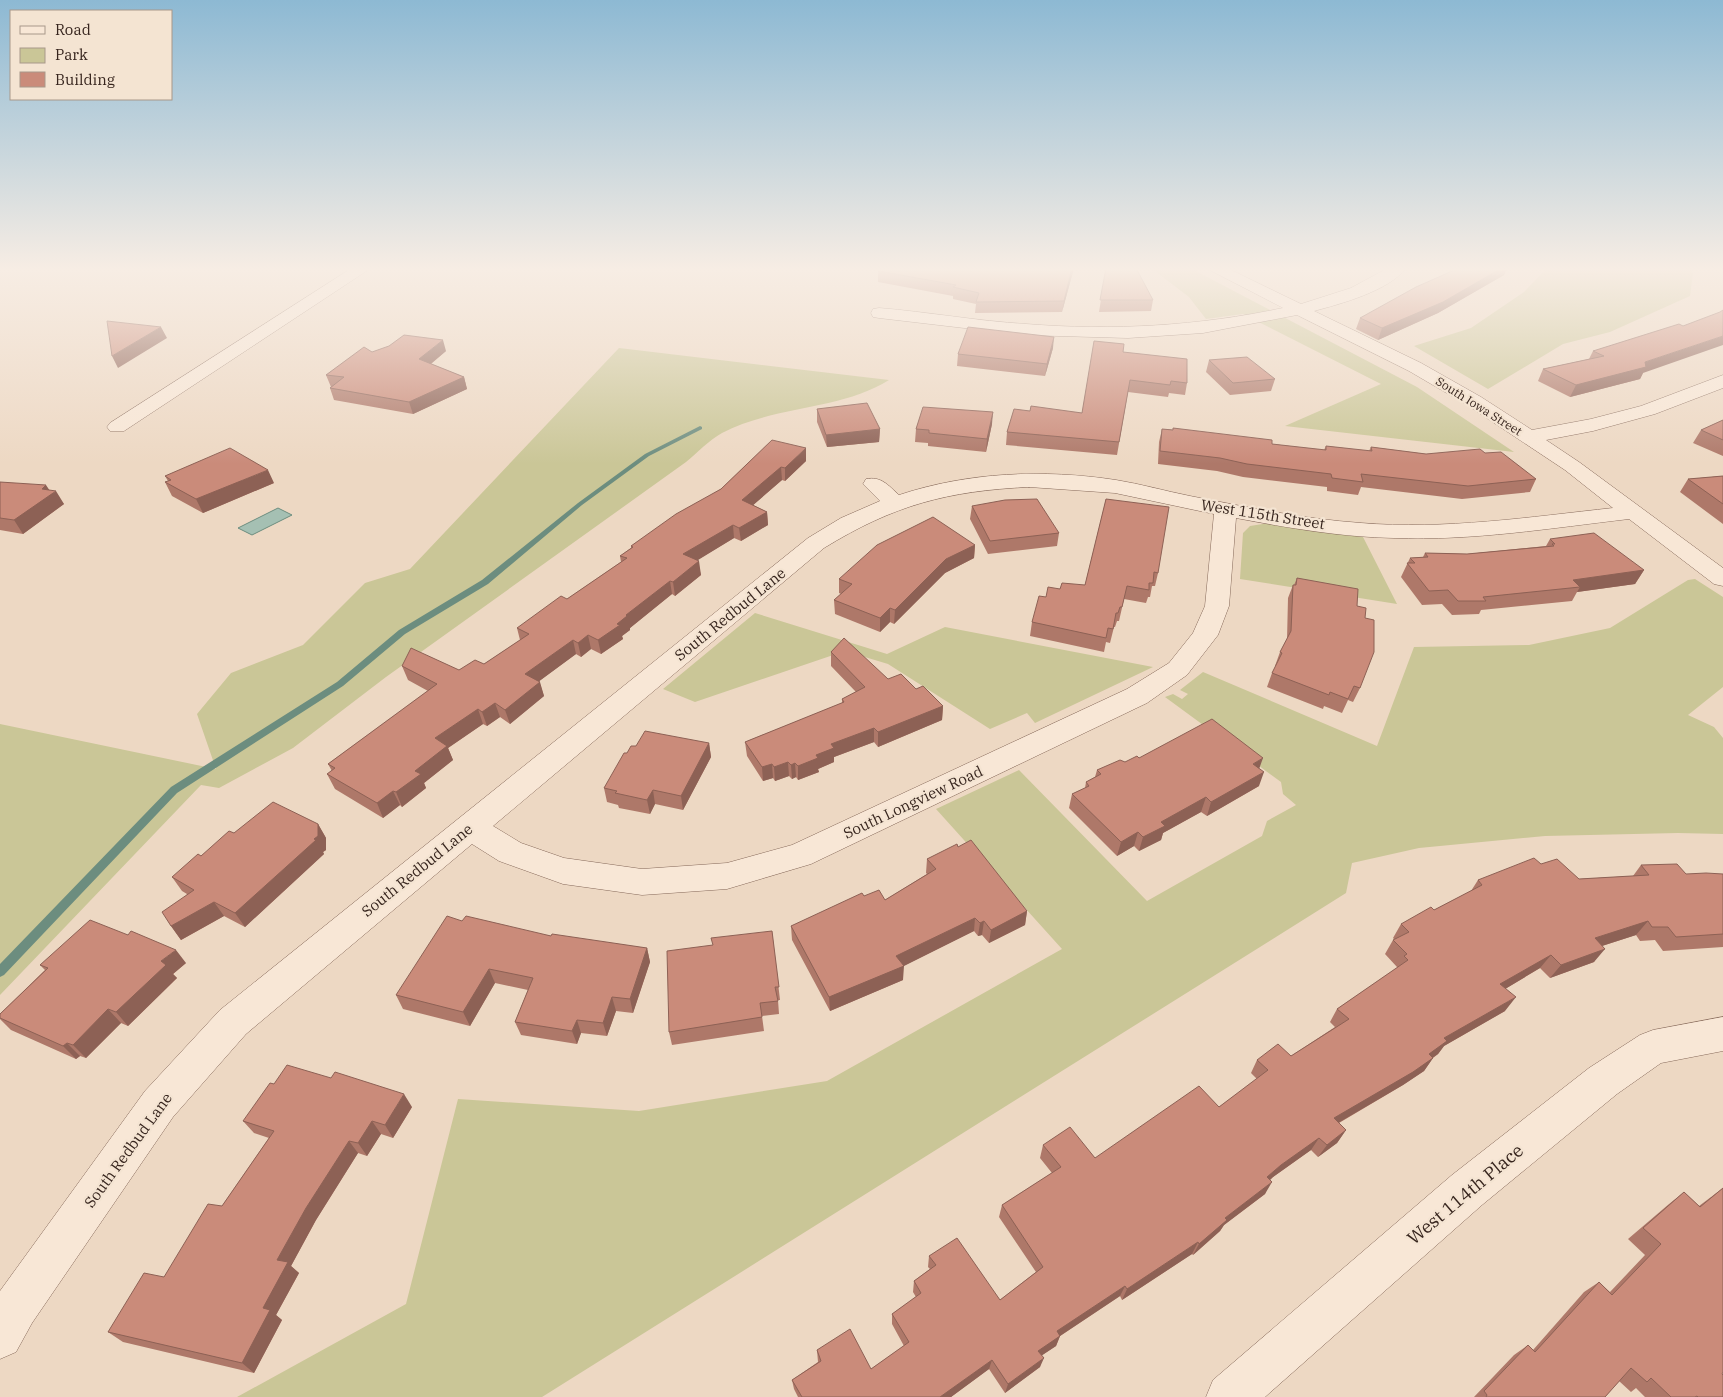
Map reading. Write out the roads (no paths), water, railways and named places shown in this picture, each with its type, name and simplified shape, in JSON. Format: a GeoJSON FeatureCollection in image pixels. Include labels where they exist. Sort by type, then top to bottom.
{"type":"FeatureCollection","features":[{"type":"Feature","properties":{"kind":"street"},"geometry":{"type":"LineString","coordinates":[[117,427],[262,333]]}},
{"type":"Feature","properties":{"kind":"street"},"geometry":{"type":"LineString","coordinates":[[1105,333],[1182,336],[1194,333]]}},
{"type":"Feature","properties":{"kind":"street","name":"South Iowa Street"},"geometry":{"type":"LineString","coordinates":[[1347,333],[1415,367],[1474,401],[1634,512],[1723,579]]}},
{"type":"Feature","properties":{"kind":"street"},"geometry":{"type":"LineString","coordinates":[[1528,437],[1593,425],[1648,410],[1723,381]]}},
{"type":"Feature","properties":{"kind":"street","name":"West 115th Street"},"geometry":{"type":"LineString","coordinates":[[884,493],[943,489],[995,482],[1048,480],[1108,485],[1226,509],[1362,530],[1420,532],[1634,512]]}},
{"type":"Feature","properties":{"kind":"street","name":"South Redbud Lane"},"geometry":{"type":"LineString","coordinates":[[0,1336],[16,1307],[159,1104],[233,1022],[816,544],[846,524],[884,493]]}},
{"type":"Feature","properties":{"kind":"street","name":"South Longview Road"},"geometry":{"type":"LineString","coordinates":[[471,827],[510,852],[563,871],[642,882],[727,876],[800,855],[1137,696],[1178,669],[1205,635],[1217,606],[1226,509]]}},
{"type":"Feature","properties":{"kind":"street","name":"West 114th Place"},"geometry":{"type":"LineString","coordinates":[[1234,1396],[1467,1190],[1603,1081],[1653,1047],[1723,1034]]}},
{"type":"Feature","properties":{"kind":"waterway"},"geometry":{"type":"LineString","coordinates":[[0,972],[174,790],[340,684],[402,632],[485,582],[580,504],[647,455],[700,428]]}}]}
